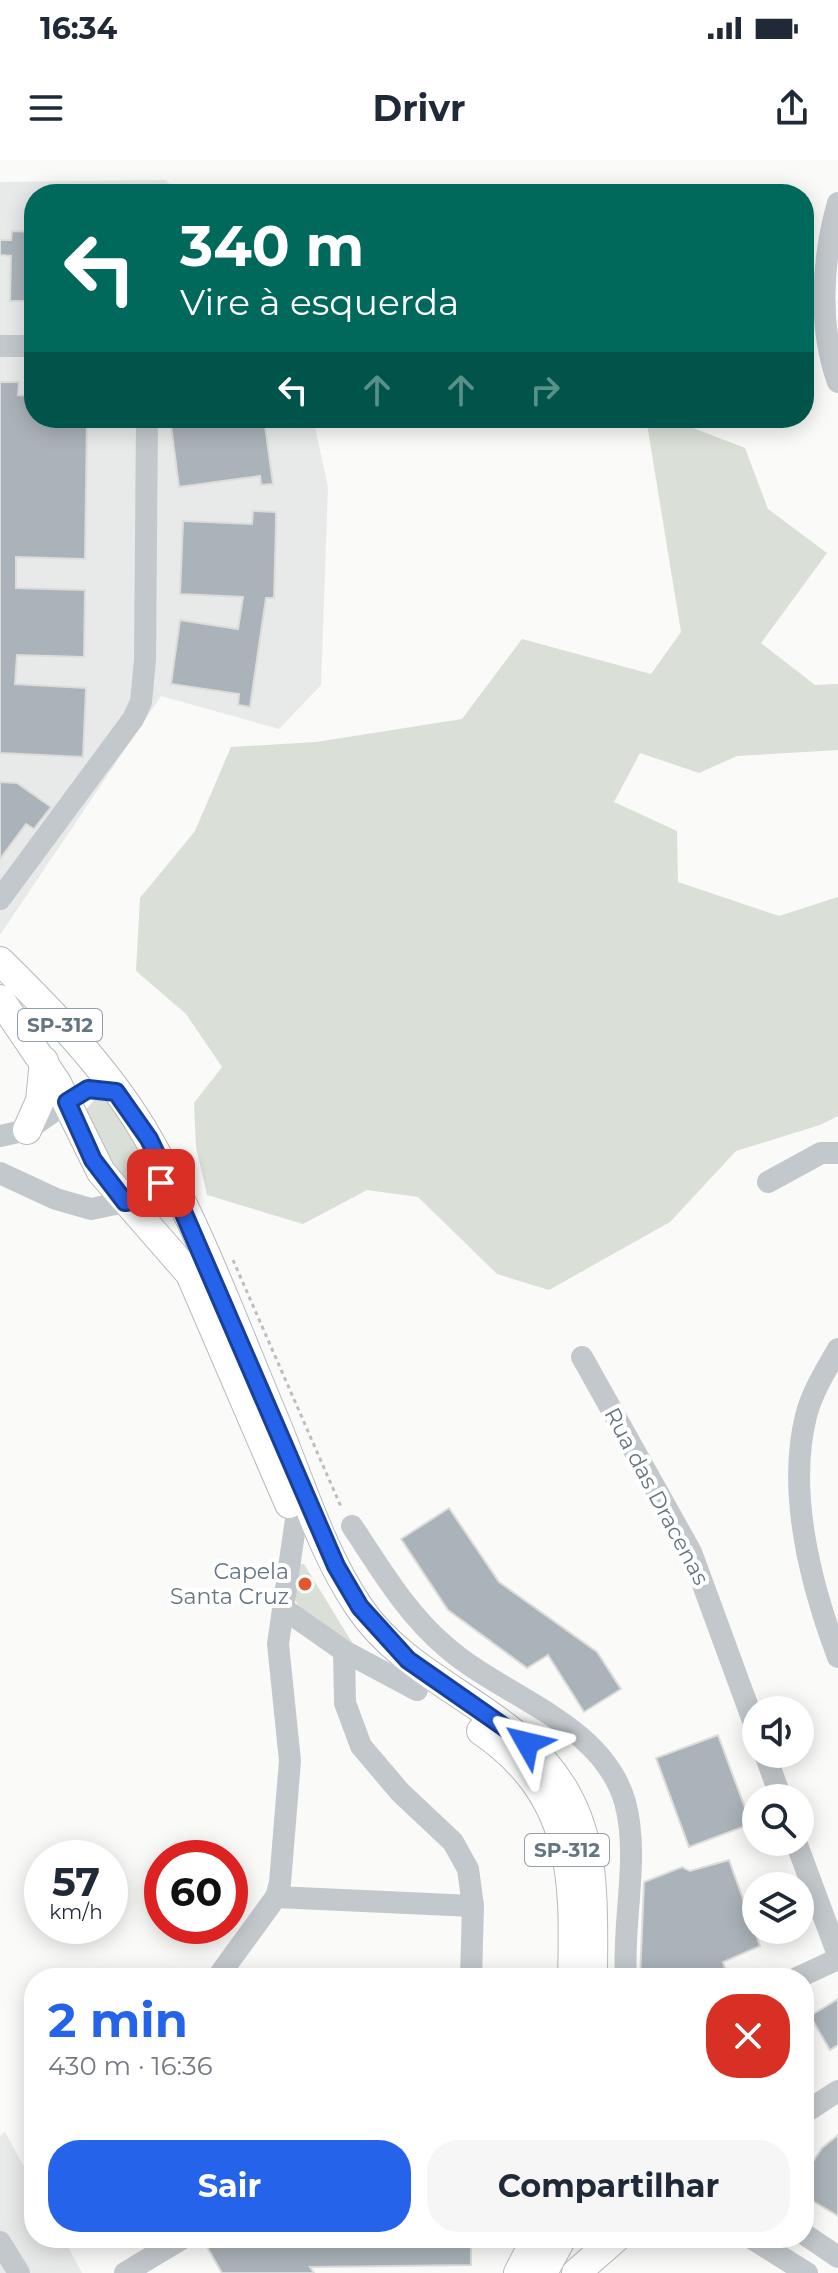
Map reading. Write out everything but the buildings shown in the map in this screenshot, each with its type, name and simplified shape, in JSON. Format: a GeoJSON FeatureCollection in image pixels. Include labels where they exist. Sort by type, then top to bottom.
{"type":"FeatureCollection","features":[{"type":"Feature","properties":{"kind":"main road"},"geometry":{"type":"LineString","coordinates":[[0,951],[36,997]]}},
{"type":"Feature","properties":{"kind":"main road","name":"SP-312"},"geometry":{"type":"LineString","coordinates":[[0,961],[36,997],[141,1126],[227,1306],[336,1566],[360,1607],[408,1660],[527,1743],[567,1794],[589,1856],[593,1968]]}},
{"type":"Feature","properties":{"kind":"main road","name":"SP-312"},"geometry":{"type":"LineString","coordinates":[[0,999],[44,1061],[67,1102],[93,1160],[125,1202],[169,1246],[190,1274],[296,1519],[344,1618],[377,1657],[417,1690],[499,1744],[528,1771],[550,1804],[569,1859],[572,1968]]}},
{"type":"Feature","properties":{"kind":"main road"},"geometry":{"type":"LineString","coordinates":[[14,1133],[40,1101],[44,1061]]}},
{"type":"Feature","properties":{"kind":"main road"},"geometry":{"type":"LineString","coordinates":[[67,1102],[88,1089],[116,1092]]}},
{"type":"Feature","properties":{"kind":"main road"},"geometry":{"type":"LineString","coordinates":[[125,1202],[148,1199],[166,1174]]}},
{"type":"Feature","properties":{"kind":"main road"},"geometry":{"type":"LineString","coordinates":[[518,2273],[531,2248]]}},
{"type":"Feature","properties":{"kind":"main road"},"geometry":{"type":"LineString","coordinates":[[543,2273],[557,2248]]}},
{"type":"Feature","properties":{"kind":"main road"},"geometry":{"type":"LineString","coordinates":[[576,2273],[605,2248]]}},
{"type":"Feature","properties":{"kind":"street"},"geometry":{"type":"LineString","coordinates":[[838,203],[826,266],[826,319],[838,382]]}},
{"type":"Feature","properties":{"kind":"street"},"geometry":{"type":"LineString","coordinates":[[0,346],[24,346]]}},
{"type":"Feature","properties":{"kind":"street"},"geometry":{"type":"LineString","coordinates":[[0,899],[133,719],[141,702],[145,660],[147,428]]}},
{"type":"Feature","properties":{"kind":"street"},"geometry":{"type":"LineString","coordinates":[[14,1133],[67,1102]]}},
{"type":"Feature","properties":{"kind":"street"},"geometry":{"type":"LineString","coordinates":[[768,1182],[821,1153],[838,1153]]}},
{"type":"Feature","properties":{"kind":"street"},"geometry":{"type":"LineString","coordinates":[[0,1173],[56,1199],[91,1209],[125,1202]]}},
{"type":"Feature","properties":{"kind":"street"},"geometry":{"type":"LineString","coordinates":[[836,1643],[816,1587],[800,1467],[806,1414],[838,1349]]}},
{"type":"Feature","properties":{"kind":"street","name":"Rua das Dracenas"},"geometry":{"type":"LineString","coordinates":[[582,1357],[691,1552],[744,1696]]}},
{"type":"Feature","properties":{"kind":"street"},"geometry":{"type":"LineString","coordinates":[[224,1968],[276,1897],[282,1867],[290,1761],[278,1662],[296,1519]]}},
{"type":"Feature","properties":{"kind":"street"},"geometry":{"type":"LineString","coordinates":[[352,1526],[408,1608],[446,1647],[579,1736],[614,1775],[629,1827],[626,1968]]}},
{"type":"Feature","properties":{"kind":"street"},"geometry":{"type":"LineString","coordinates":[[284,1609],[344,1651],[417,1690]]}},
{"type":"Feature","properties":{"kind":"street"},"geometry":{"type":"LineString","coordinates":[[344,1651],[345,1703],[353,1730],[368,1756],[462,1855],[472,1884],[471,1968]]}},
{"type":"Feature","properties":{"kind":"street"},"geometry":{"type":"LineString","coordinates":[[801,1856],[838,1957],[814,1969]]}},
{"type":"Feature","properties":{"kind":"street"},"geometry":{"type":"LineString","coordinates":[[276,1897],[473,1906]]}},
{"type":"Feature","properties":{"kind":"street"},"geometry":{"type":"LineString","coordinates":[[814,2107],[838,2091]]}},
{"type":"Feature","properties":{"kind":"street"},"geometry":{"type":"LineString","coordinates":[[814,2241],[838,2257]]}},
{"type":"Feature","properties":{"kind":"street"},"geometry":{"type":"LineString","coordinates":[[0,2242],[19,2273]]}},
{"type":"Feature","properties":{"kind":"street"},"geometry":{"type":"LineString","coordinates":[[125,2273],[166,2248]]}},
{"type":"Feature","properties":{"kind":"street"},"geometry":{"type":"LineString","coordinates":[[767,2248],[807,2273]]}},
{"type":"Feature","properties":{"kind":"shaded area"},"geometry":{"type":"Polygon","coordinates":[[[165,180],[170,184],[24,184],[24,428],[315,428],[328,487],[321,685],[279,729],[161,696],[0,935],[0,182],[165,180]]]}},
{"type":"Feature","properties":{"kind":"shaded area"},"geometry":{"type":"Polygon","coordinates":[[[648,428],[693,428],[745,448],[768,509],[827,553],[761,643],[815,685],[838,684],[838,750],[737,756],[699,773],[640,753],[614,802],[677,831],[678,882],[779,916],[838,897],[838,1116],[820,1125],[736,1151],[670,1222],[549,1290],[497,1274],[418,1197],[367,1190],[303,1224],[207,1195],[196,1147],[194,1103],[222,1067],[186,1014],[136,971],[140,898],[195,831],[231,747],[316,742],[462,719],[522,639],[651,674],[681,632],[648,428]]]}},
{"type":"Feature","properties":{"kind":"shaded area"},"geometry":{"type":"Polygon","coordinates":[[[95,1099],[109,1102],[148,1164],[150,1175],[143,1188],[130,1188],[121,1180],[84,1112],[95,1099]]]}},
{"type":"Feature","properties":{"kind":"shaded area"},"geometry":{"type":"Polygon","coordinates":[[[304,1564],[353,1644],[299,1608],[293,1594],[298,1565],[304,1564]]]}},
{"type":"Feature","properties":{"kind":"shaded area"},"geometry":{"type":"Polygon","coordinates":[[[5,2132],[24,2167],[24,2248],[68,2248],[82,2273],[0,2273],[0,2136],[5,2132]]]}},
{"type":"Feature","properties":{"kind":"place","name":"Capela Santa Cruz"},"geometry":{"type":"Point","coordinates":[305,1584]}},
{"type":"Feature","properties":{"kind":"route"},"geometry":{"type":"LineString","coordinates":[[161,1183],[148,1199],[125,1202],[93,1160],[67,1102],[88,1089],[116,1092],[149,1139],[227,1306],[336,1566],[360,1607],[390,1644],[408,1660],[527,1743]]}}]}
